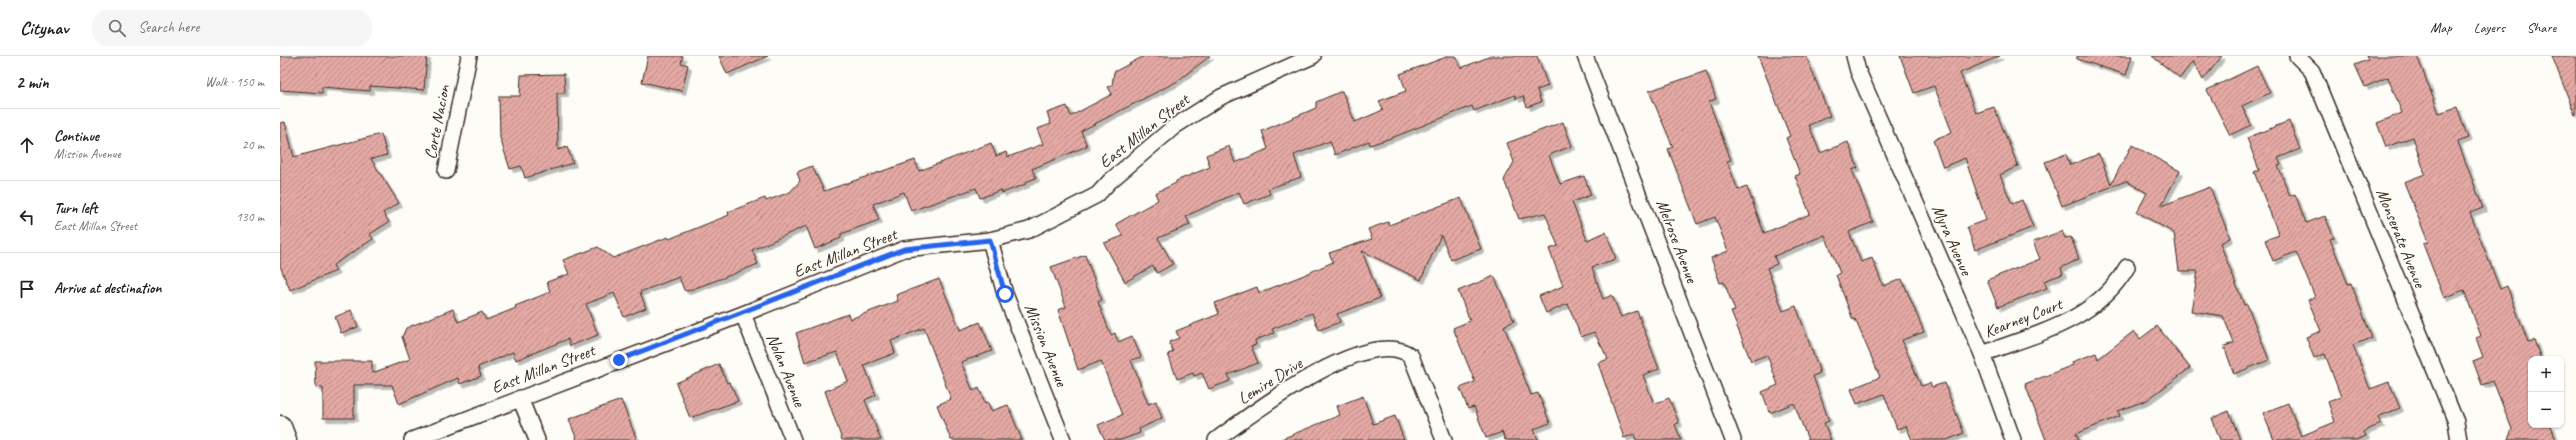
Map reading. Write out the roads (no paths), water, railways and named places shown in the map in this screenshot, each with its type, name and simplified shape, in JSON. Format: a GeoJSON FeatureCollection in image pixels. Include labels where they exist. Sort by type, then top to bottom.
{"type":"FeatureCollection","features":[{"type":"Feature","properties":{"kind":"street","name":"Corte Nacion"},"geometry":{"type":"LineString","coordinates":[[446,172],[469,56]]}},
{"type":"Feature","properties":{"kind":"street","name":"East Millan Street"},"geometry":{"type":"LineString","coordinates":[[412,440],[743,314],[904,249],[990,240],[1029,230],[1097,195],[1110,181],[1175,126],[1221,97],[1313,56]]}},
{"type":"Feature","properties":{"kind":"street","name":"Melrose Avenue"},"geometry":{"type":"LineString","coordinates":[[1585,56],[1733,440]]}},
{"type":"Feature","properties":{"kind":"street","name":"Myra Avenue"},"geometry":{"type":"LineString","coordinates":[[1854,56],[1858,71],[1982,354],[2013,440]]}},
{"type":"Feature","properties":{"kind":"street","name":"Monserate Avenue"},"geometry":{"type":"LineString","coordinates":[[2297,56],[2312,71],[2456,422],[2459,440]]}},
{"type":"Feature","properties":{"kind":"street","name":"Mission Avenue"},"geometry":{"type":"LineString","coordinates":[[990,240],[1005,294],[1063,440]]}},
{"type":"Feature","properties":{"kind":"street","name":"Kearney Court"},"geometry":{"type":"LineString","coordinates":[[1982,354],[2072,321],[2119,282],[2127,267]]}},
{"type":"Feature","properties":{"kind":"street","name":"Nolan Avenue"},"geometry":{"type":"LineString","coordinates":[[743,314],[793,440]]}},
{"type":"Feature","properties":{"kind":"street","name":"Lemire Drive"},"geometry":{"type":"LineString","coordinates":[[1216,440],[1292,386],[1368,350],[1390,348],[1405,352],[1411,356],[1444,440]]}},
{"type":"Feature","properties":{"kind":"street"},"geometry":{"type":"LineString","coordinates":[[520,398],[537,440]]}},
{"type":"Feature","properties":{"kind":"street"},"geometry":{"type":"LineString","coordinates":[[280,427],[285,440]]}}]}
